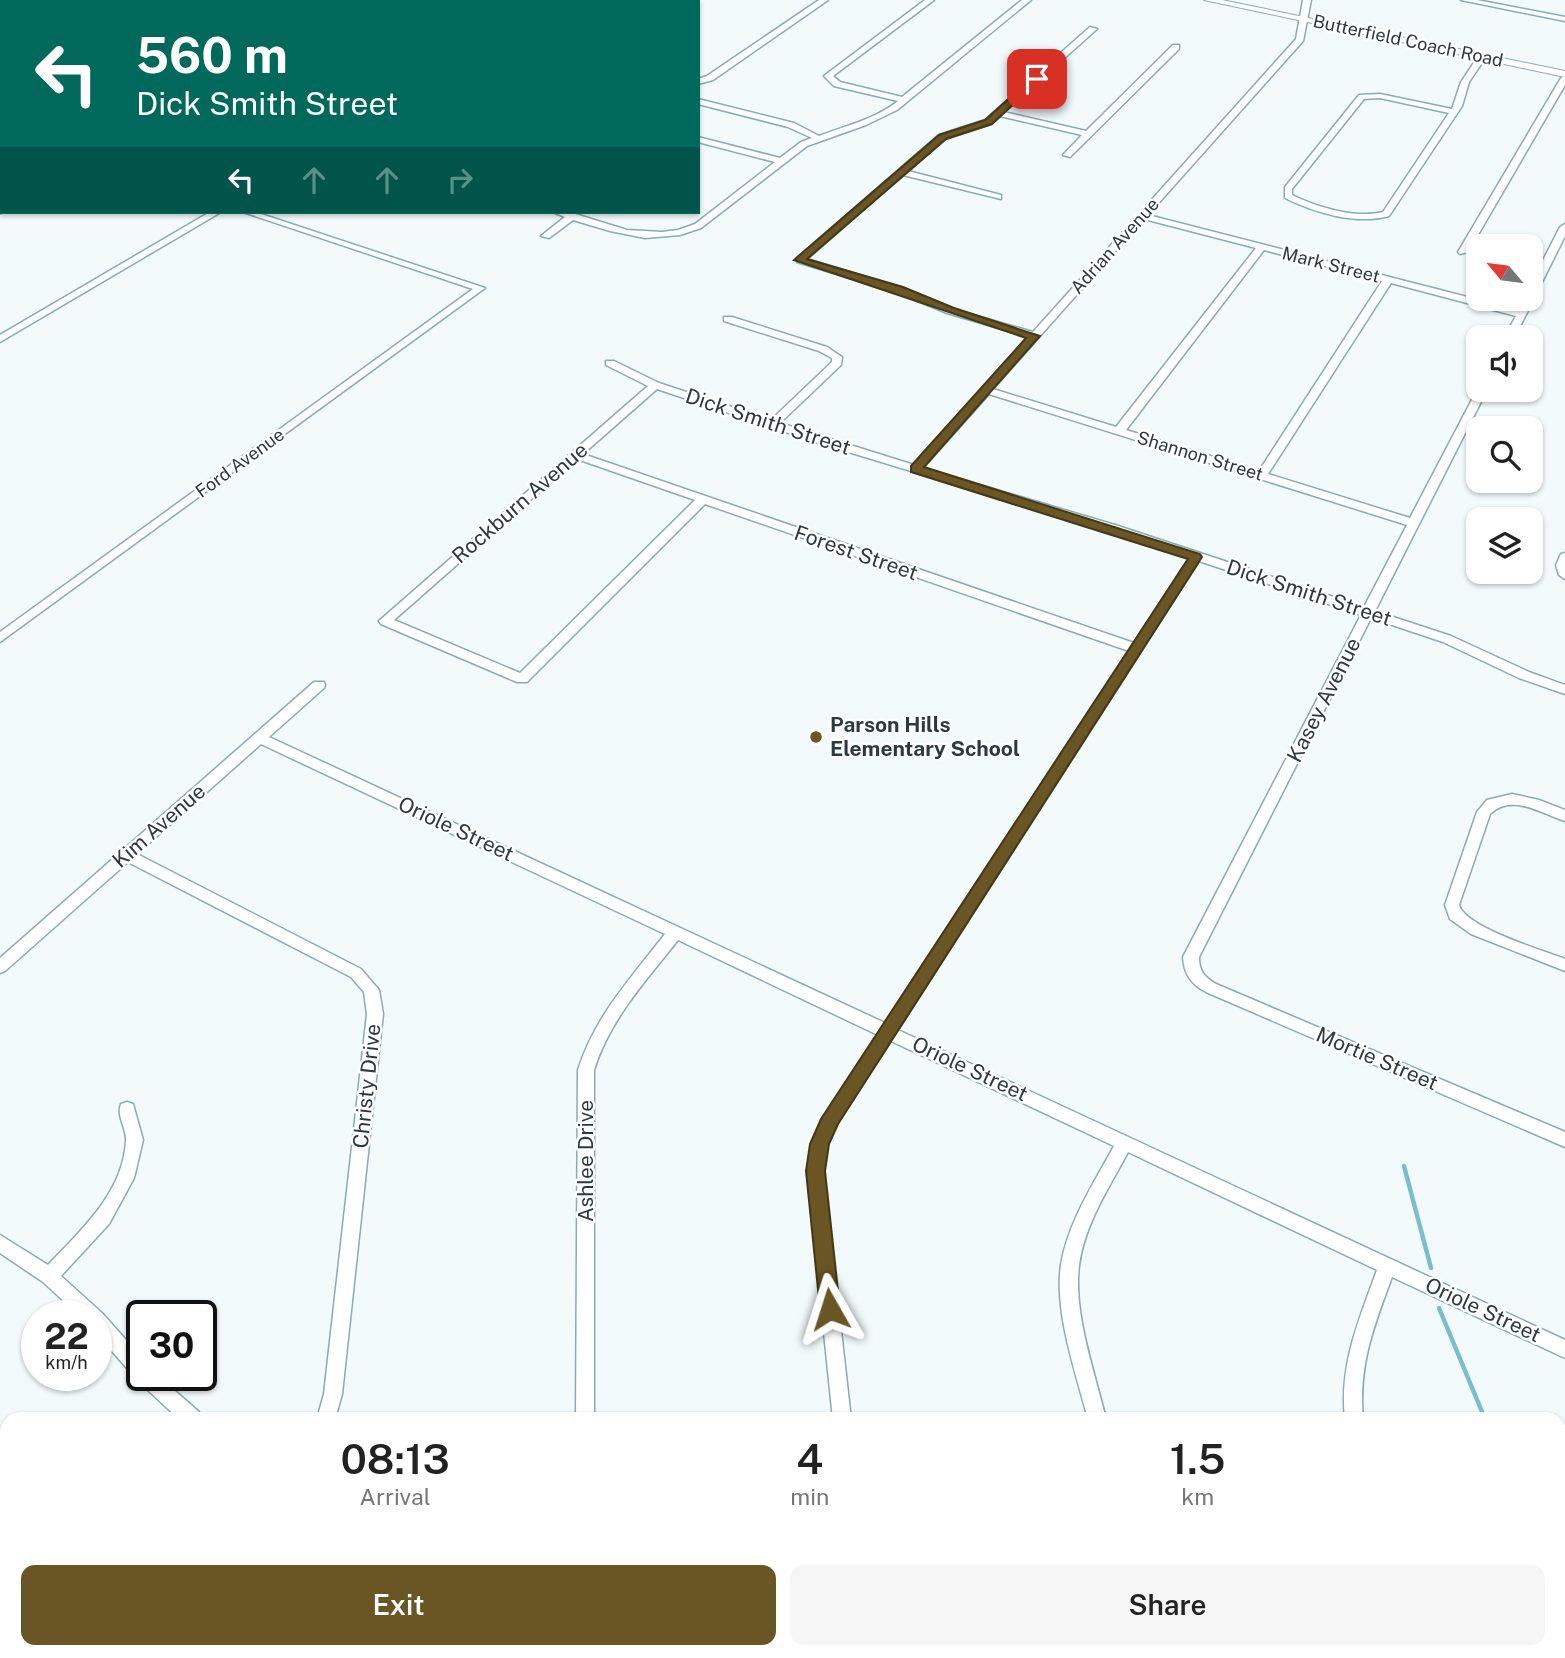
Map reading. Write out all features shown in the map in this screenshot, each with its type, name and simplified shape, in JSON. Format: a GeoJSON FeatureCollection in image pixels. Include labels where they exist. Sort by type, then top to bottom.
{"type":"FeatureCollection","features":[{"type":"Feature","properties":{"kind":"main road","name":"Butterfield Coach Road"},"geometry":{"type":"LineString","coordinates":[[1209,0],[1565,76]]}},
{"type":"Feature","properties":{"kind":"street"},"geometry":{"type":"LineString","coordinates":[[700,81],[710,78],[824,0]]}},
{"type":"Feature","properties":{"kind":"street"},"geometry":{"type":"LineString","coordinates":[[904,100],[828,79],[830,74],[930,0]]}},
{"type":"Feature","properties":{"kind":"street"},"geometry":{"type":"LineString","coordinates":[[564,214],[636,235],[664,236],[698,226],[816,137],[876,118],[904,100],[1027,0]]}},
{"type":"Feature","properties":{"kind":"street","name":"Adrian Avenue"},"geometry":{"type":"LineString","coordinates":[[916,469],[1300,39],[1307,0]]}},
{"type":"Feature","properties":{"kind":"street"},"geometry":{"type":"LineString","coordinates":[[1465,0],[1565,19]]}},
{"type":"Feature","properties":{"kind":"street"},"geometry":{"type":"LineString","coordinates":[[1519,10],[1526,0]]}},
{"type":"Feature","properties":{"kind":"street"},"geometry":{"type":"LineString","coordinates":[[1034,336],[950,311],[899,290],[800,260],[942,137],[988,122],[1093,29]]}},
{"type":"Feature","properties":{"kind":"street"},"geometry":{"type":"LineString","coordinates":[[1067,155],[1176,47]]}},
{"type":"Feature","properties":{"kind":"street"},"geometry":{"type":"LineString","coordinates":[[1454,112],[1380,96],[1362,97],[1288,189],[1288,196],[1362,217],[1381,216],[1454,112],[1461,101],[1465,82],[1482,57]]}},
{"type":"Feature","properties":{"kind":"street"},"geometry":{"type":"LineString","coordinates":[[1463,252],[1565,76]]}},
{"type":"Feature","properties":{"kind":"street"},"geometry":{"type":"LineString","coordinates":[[700,102],[791,125],[816,137]]}},
{"type":"Feature","properties":{"kind":"street"},"geometry":{"type":"LineString","coordinates":[[999,113],[1088,134]]}},
{"type":"Feature","properties":{"kind":"street"},"geometry":{"type":"LineString","coordinates":[[700,140],[781,161]]}},
{"type":"Feature","properties":{"kind":"street"},"geometry":{"type":"LineString","coordinates":[[902,172],[998,197]]}},
{"type":"Feature","properties":{"kind":"street"},"geometry":{"type":"LineString","coordinates":[[0,339],[213,214]]}},
{"type":"Feature","properties":{"kind":"street","name":"Ford Avenue"},"geometry":{"type":"LineString","coordinates":[[0,638],[480,288],[253,214]]}},
{"type":"Feature","properties":{"kind":"street"},"geometry":{"type":"LineString","coordinates":[[546,236],[572,216]]}},
{"type":"Feature","properties":{"kind":"street","name":"Mark Street"},"geometry":{"type":"LineString","coordinates":[[1142,216],[1521,314]]}},
{"type":"Feature","properties":{"kind":"street"},"geometry":{"type":"LineString","coordinates":[[1544,268],[1565,227]]}},
{"type":"Feature","properties":{"kind":"street"},"geometry":{"type":"LineString","coordinates":[[1119,431],[1262,247]]}},
{"type":"Feature","properties":{"kind":"street"},"geometry":{"type":"LineString","coordinates":[[1262,475],[1388,280]]}},
{"type":"Feature","properties":{"kind":"street"},"geometry":{"type":"LineString","coordinates":[[1516,325],[1521,314]]}},
{"type":"Feature","properties":{"kind":"street"},"geometry":{"type":"LineString","coordinates":[[728,319],[823,349],[837,357],[837,363],[773,424]]}},
{"type":"Feature","properties":{"kind":"street","name":"Dick Smith Street"},"geometry":{"type":"LineString","coordinates":[[610,363],[655,385],[773,424],[1447,639],[1524,675],[1565,690]]}},
{"type":"Feature","properties":{"kind":"street","name":"Rockburn Avenue"},"geometry":{"type":"LineString","coordinates":[[655,385],[385,621],[522,678],[702,500]]}},
{"type":"Feature","properties":{"kind":"street","name":"Shannon Street"},"geometry":{"type":"LineString","coordinates":[[986,390],[1414,523]]}},
{"type":"Feature","properties":{"kind":"street","name":"Kasey Avenue"},"geometry":{"type":"LineString","coordinates":[[1193,974],[1191,957],[1476,402]]}},
{"type":"Feature","properties":{"kind":"street","name":"Forest Street"},"geometry":{"type":"LineString","coordinates":[[575,455],[1137,649]]}},
{"type":"Feature","properties":{"kind":"street"},"geometry":{"type":"LineString","coordinates":[[841,1412],[815,1171],[820,1144],[831,1119],[888,1030],[1196,557]]}},
{"type":"Feature","properties":{"kind":"street"},"geometry":{"type":"LineString","coordinates":[[1565,557],[1562,565],[1565,575]]}},
{"type":"Feature","properties":{"kind":"street","name":"Kim Avenue"},"geometry":{"type":"LineString","coordinates":[[0,967],[319,685]]}},
{"type":"Feature","properties":{"kind":"street","name":"Oriole Street"},"geometry":{"type":"LineString","coordinates":[[260,738],[1565,1349]]}},
{"type":"Feature","properties":{"kind":"street"},"geometry":{"type":"LineString","coordinates":[[1565,816],[1509,798],[1489,805],[1484,812],[1452,905],[1455,915],[1476,930],[1565,965]]}},
{"type":"Feature","properties":{"kind":"street","name":"Christy Drive"},"geometry":{"type":"LineString","coordinates":[[126,855],[356,973],[371,990],[375,1014],[333,1394],[328,1412]]}},
{"type":"Feature","properties":{"kind":"street","name":"Ashlee Drive"},"geometry":{"type":"LineString","coordinates":[[585,1412],[586,1070],[591,1048],[601,1028],[677,932]]}},
{"type":"Feature","properties":{"kind":"street","name":"Mortie Street"},"geometry":{"type":"LineString","coordinates":[[1193,974],[1210,988],[1565,1140]]}},
{"type":"Feature","properties":{"kind":"street"},"geometry":{"type":"LineString","coordinates":[[49,1276],[103,1219],[126,1178],[135,1140],[127,1109]]}},
{"type":"Feature","properties":{"kind":"street"},"geometry":{"type":"LineString","coordinates":[[1095,1412],[1071,1301],[1069,1267],[1077,1234],[1125,1142]]}},
{"type":"Feature","properties":{"kind":"street"},"geometry":{"type":"LineString","coordinates":[[0,1243],[49,1276],[75,1300]]}},
{"type":"Feature","properties":{"kind":"street"},"geometry":{"type":"LineString","coordinates":[[1353,1412],[1350,1393],[1354,1359],[1388,1265]]}},
{"type":"Feature","properties":{"kind":"street"},"geometry":{"type":"LineString","coordinates":[[112,1338],[126,1354]]}},
{"type":"Feature","properties":{"kind":"street"},"geometry":{"type":"LineString","coordinates":[[162,1391],[184,1412]]}},
{"type":"Feature","properties":{"kind":"waterway"},"geometry":{"type":"LineString","coordinates":[[1404,1166],[1431,1268]]}},
{"type":"Feature","properties":{"kind":"waterway"},"geometry":{"type":"LineString","coordinates":[[1439,1308],[1482,1412]]}},
{"type":"Feature","properties":{"kind":"place","name":"Parson Hills Elementary School"},"geometry":{"type":"Point","coordinates":[816,737]}},
{"type":"Feature","properties":{"kind":"route"},"geometry":{"type":"LineString","coordinates":[[830,1309],[815,1171],[820,1144],[831,1119],[1196,557],[1067,514],[916,469],[1034,336],[950,311],[899,290],[800,260],[942,137],[988,122],[1037,79]]}}]}
